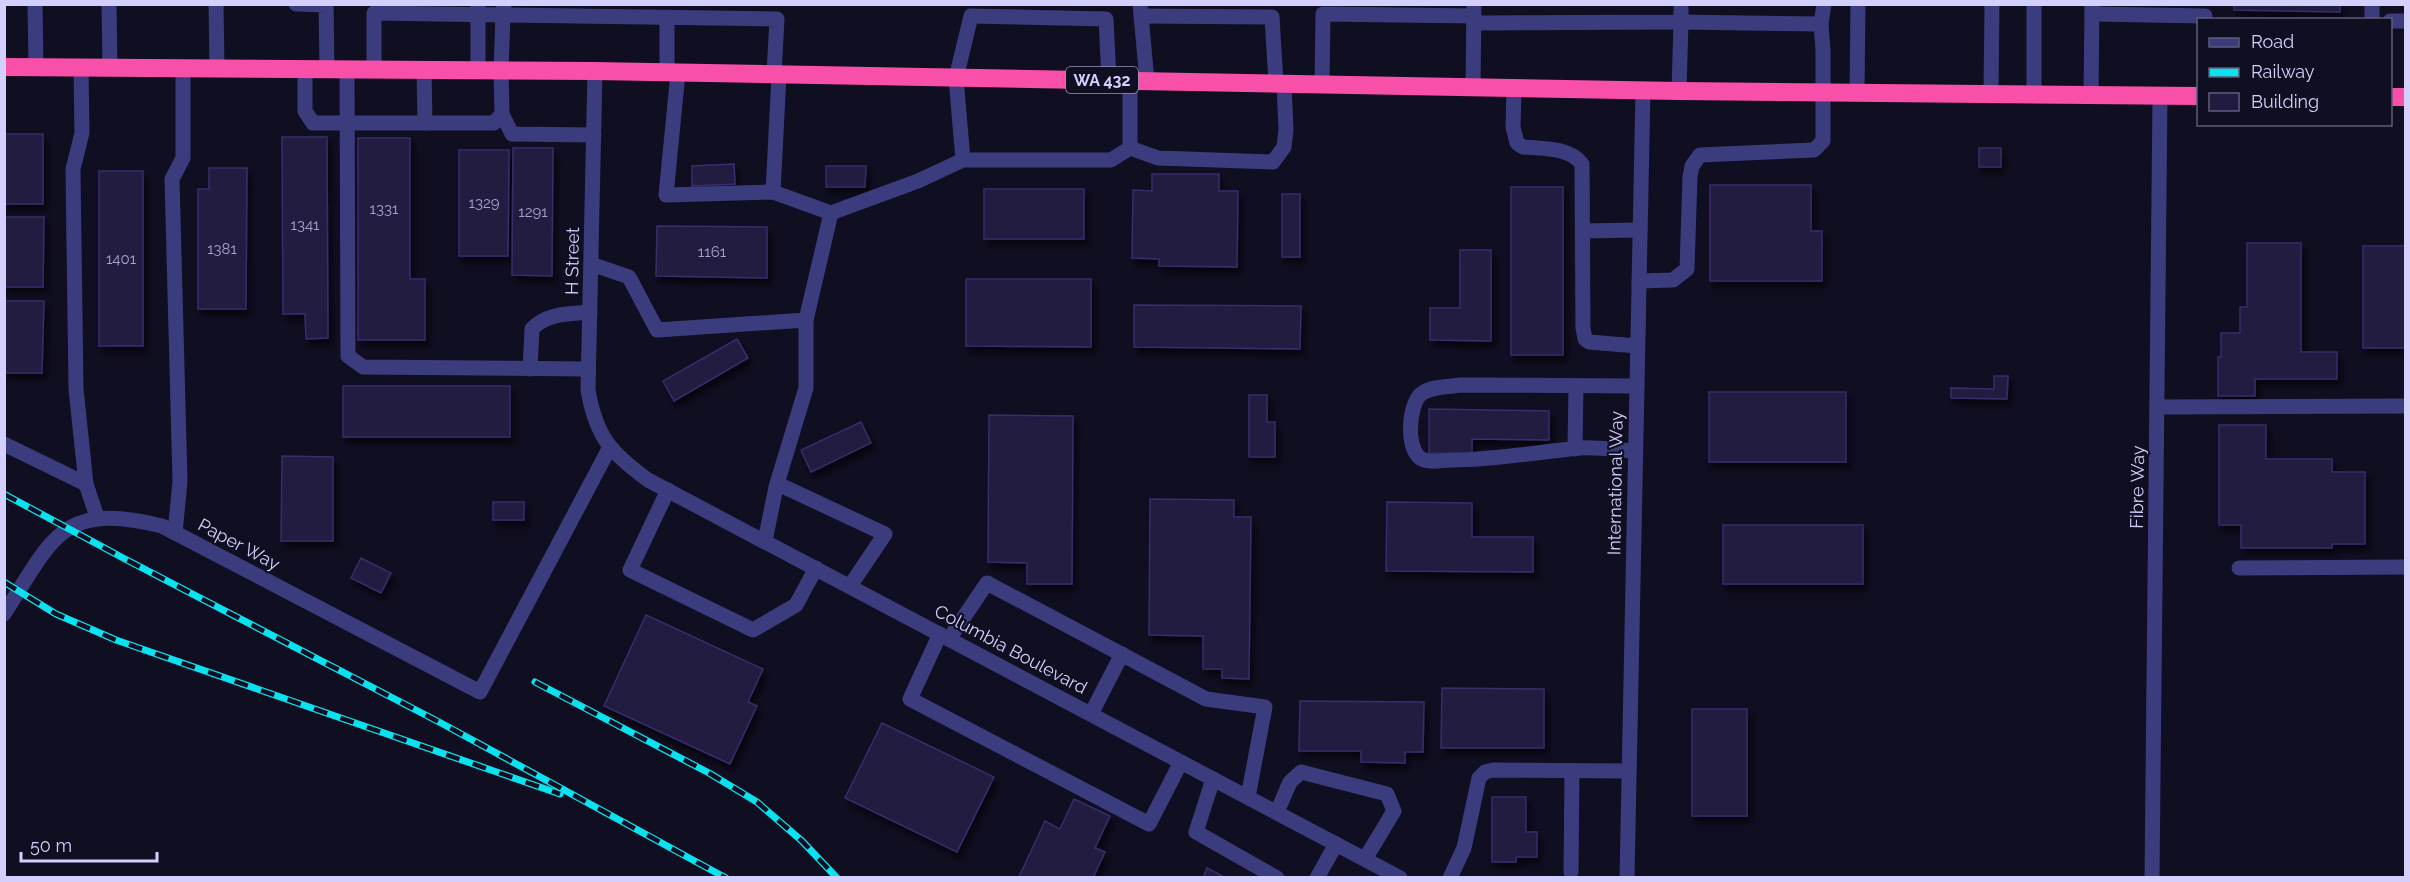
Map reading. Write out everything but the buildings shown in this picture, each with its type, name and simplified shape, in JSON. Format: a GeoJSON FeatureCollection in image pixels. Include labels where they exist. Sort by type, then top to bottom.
{"type":"FeatureCollection","features":[{"type":"Feature","properties":{"kind":"highway","name":"WA 432"},"geometry":{"type":"LineString","coordinates":[[4,67],[595,71],[1678,91],[2197,96]]}},
{"type":"Feature","properties":{"kind":"street"},"geometry":{"type":"LineString","coordinates":[[35,4],[36,67]]}},
{"type":"Feature","properties":{"kind":"street"},"geometry":{"type":"LineString","coordinates":[[110,4],[110,68]]}},
{"type":"Feature","properties":{"kind":"street"},"geometry":{"type":"LineString","coordinates":[[216,4],[217,68]]}},
{"type":"Feature","properties":{"kind":"street"},"geometry":{"type":"LineString","coordinates":[[296,4],[326,5],[327,69]]}},
{"type":"Feature","properties":{"kind":"street"},"geometry":{"type":"LineString","coordinates":[[1678,91],[1681,4]]}},
{"type":"Feature","properties":{"kind":"street"},"geometry":{"type":"LineString","coordinates":[[1639,281],[1673,280],[1687,269],[1690,177],[1692,166],[1700,155],[1814,150],[1822,141],[1821,24],[1824,4]]}},
{"type":"Feature","properties":{"kind":"street"},"geometry":{"type":"LineString","coordinates":[[1857,4],[1857,93]]}},
{"type":"Feature","properties":{"kind":"street"},"geometry":{"type":"LineString","coordinates":[[1991,94],[1992,4]]}},
{"type":"Feature","properties":{"kind":"street"},"geometry":{"type":"LineString","coordinates":[[2034,4],[2034,95]]}},
{"type":"Feature","properties":{"kind":"street"},"geometry":{"type":"LineString","coordinates":[[374,69],[374,9],[503,10],[667,18],[777,12],[773,192]]}},
{"type":"Feature","properties":{"kind":"street"},"geometry":{"type":"LineString","coordinates":[[1323,84],[1324,9],[1681,22],[1821,24]]}},
{"type":"Feature","properties":{"kind":"street"},"geometry":{"type":"LineString","coordinates":[[2091,95],[2092,9],[2205,13]]}},
{"type":"Feature","properties":{"kind":"street"},"geometry":{"type":"LineString","coordinates":[[478,10],[478,70]]}},
{"type":"Feature","properties":{"kind":"street"},"geometry":{"type":"LineString","coordinates":[[503,10],[502,114],[512,134],[594,135]]}},
{"type":"Feature","properties":{"kind":"street"},"geometry":{"type":"LineString","coordinates":[[963,160],[956,78],[971,10],[1106,19],[1109,80]]}},
{"type":"Feature","properties":{"kind":"street"},"geometry":{"type":"LineString","coordinates":[[667,18],[672,73],[666,195],[773,192],[831,213],[918,181],[963,160],[1112,160],[1130,147],[1139,81],[1141,10],[1272,11],[1286,130],[1284,147],[1273,162],[1158,158],[1130,147]]}},
{"type":"Feature","properties":{"kind":"street"},"geometry":{"type":"LineString","coordinates":[[1473,87],[1474,14]]}},
{"type":"Feature","properties":{"kind":"street"},"geometry":{"type":"LineString","coordinates":[[81,67],[82,133],[73,169],[76,389],[86,484],[97,518]]}},
{"type":"Feature","properties":{"kind":"street"},"geometry":{"type":"LineString","coordinates":[[175,533],[180,481],[172,179],[183,158],[183,68]]}},
{"type":"Feature","properties":{"kind":"street"},"geometry":{"type":"LineString","coordinates":[[305,69],[305,111],[313,123],[494,123],[502,114]]}},
{"type":"Feature","properties":{"kind":"street"},"geometry":{"type":"LineString","coordinates":[[347,69],[348,356],[363,367],[588,369]]}},
{"type":"Feature","properties":{"kind":"street"},"geometry":{"type":"LineString","coordinates":[[424,70],[425,123]]}},
{"type":"Feature","properties":{"kind":"street","name":"H Street"},"geometry":{"type":"LineString","coordinates":[[595,71],[588,390],[592,417],[609,447]]}},
{"type":"Feature","properties":{"kind":"street"},"geometry":{"type":"LineString","coordinates":[[1514,88],[1514,127],[1517,143],[1522,147],[1566,152],[1582,164],[1583,328],[1585,339],[1589,342],[1637,346]]}},
{"type":"Feature","properties":{"kind":"street","name":"International Way"},"geometry":{"type":"LineString","coordinates":[[1627,878],[1642,90]]}},
{"type":"Feature","properties":{"kind":"street","name":"Fibre Way"},"geometry":{"type":"LineString","coordinates":[[2152,878],[2160,96]]}},
{"type":"Feature","properties":{"kind":"street"},"geometry":{"type":"LineString","coordinates":[[765,541],[778,484],[806,388],[806,320],[831,213]]}},
{"type":"Feature","properties":{"kind":"street"},"geometry":{"type":"LineString","coordinates":[[1583,231],[1640,230]]}},
{"type":"Feature","properties":{"kind":"street"},"geometry":{"type":"LineString","coordinates":[[591,264],[629,277],[657,330],[806,320]]}},
{"type":"Feature","properties":{"kind":"street"},"geometry":{"type":"LineString","coordinates":[[530,369],[532,328],[540,320],[558,315],[590,312]]}},
{"type":"Feature","properties":{"kind":"street"},"geometry":{"type":"LineString","coordinates":[[1575,449],[1576,386]]}},
{"type":"Feature","properties":{"kind":"street"},"geometry":{"type":"LineString","coordinates":[[1635,452],[1575,449],[1470,460],[1424,460],[1417,456],[1412,447],[1411,424],[1415,403],[1421,394],[1434,388],[1637,386]]}},
{"type":"Feature","properties":{"kind":"street"},"geometry":{"type":"LineString","coordinates":[[2157,407],[2406,406]]}},
{"type":"Feature","properties":{"kind":"street"},"geometry":{"type":"LineString","coordinates":[[4,444],[86,484]]}},
{"type":"Feature","properties":{"kind":"street","name":"Paper Way"},"geometry":{"type":"LineString","coordinates":[[4,614],[48,545],[67,528],[97,518],[128,518],[162,526],[480,692],[609,447]]}},
{"type":"Feature","properties":{"kind":"street","name":"Columbia Boulevard"},"geometry":{"type":"LineString","coordinates":[[609,447],[620,459],[648,480],[1400,878]]}},
{"type":"Feature","properties":{"kind":"street"},"geometry":{"type":"LineString","coordinates":[[778,484],[885,534],[850,586]]}},
{"type":"Feature","properties":{"kind":"street"},"geometry":{"type":"LineString","coordinates":[[668,490],[630,570],[753,630],[796,605],[816,568]]}},
{"type":"Feature","properties":{"kind":"street"},"geometry":{"type":"LineString","coordinates":[[2239,568],[2406,567]]}},
{"type":"Feature","properties":{"kind":"street"},"geometry":{"type":"LineString","coordinates":[[1181,762],[1149,824],[910,699],[944,636],[987,583],[1206,699],[1264,707],[1248,797]]}},
{"type":"Feature","properties":{"kind":"street"},"geometry":{"type":"LineString","coordinates":[[1092,714],[1122,654]]}},
{"type":"Feature","properties":{"kind":"street"},"geometry":{"type":"LineString","coordinates":[[1450,878],[1464,848],[1479,778],[1485,772],[1493,770],[1629,771]]}},
{"type":"Feature","properties":{"kind":"street"},"geometry":{"type":"LineString","coordinates":[[1571,872],[1572,771]]}},
{"type":"Feature","properties":{"kind":"street"},"geometry":{"type":"LineString","coordinates":[[1277,812],[1290,782],[1301,772],[1387,794],[1395,811],[1365,859]]}},
{"type":"Feature","properties":{"kind":"street"},"geometry":{"type":"LineString","coordinates":[[1213,779],[1196,832],[1277,878]]}},
{"type":"Feature","properties":{"kind":"street"},"geometry":{"type":"LineString","coordinates":[[1317,878],[1336,844]]}},
{"type":"Feature","properties":{"kind":"railway"},"geometry":{"type":"LineString","coordinates":[[4,494],[441,723],[726,878]]}},
{"type":"Feature","properties":{"kind":"railway"},"geometry":{"type":"LineString","coordinates":[[4,582],[56,614],[116,640],[560,794]]}},
{"type":"Feature","properties":{"kind":"railway"},"geometry":{"type":"LineString","coordinates":[[535,682],[709,773],[757,802],[802,841],[837,878]]}}]}
